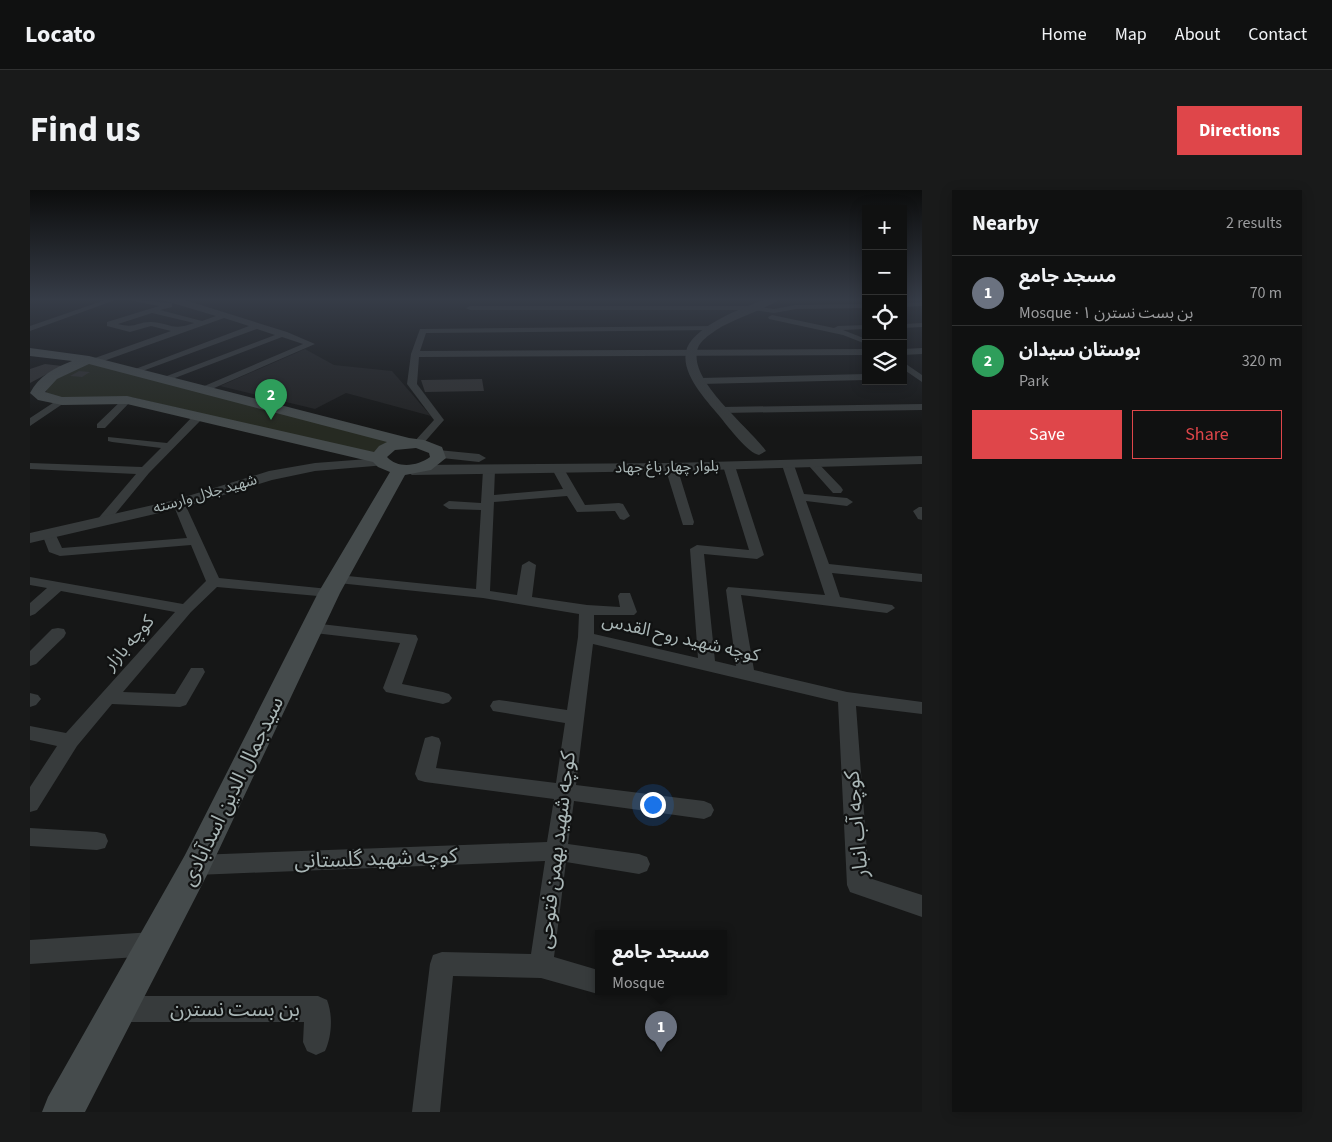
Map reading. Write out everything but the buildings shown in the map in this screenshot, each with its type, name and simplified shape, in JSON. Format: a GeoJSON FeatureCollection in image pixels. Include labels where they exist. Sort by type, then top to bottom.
{"type":"FeatureCollection","features":[{"type":"Feature","properties":{"kind":"main road"},"geometry":{"type":"LineString","coordinates":[[30,352],[92,360],[205,389],[400,458],[432,447],[438,454],[434,462],[400,458],[198,417],[127,400],[62,401],[43,397],[34,389],[74,365],[92,360]]}},
{"type":"Feature","properties":{"kind":"main road","name":"سیدجمال الدین اسدآبادی"},"geometry":{"type":"LineString","coordinates":[[64,1112],[196,864],[333,586],[400,458]]}},
{"type":"Feature","properties":{"kind":"street"},"geometry":{"type":"LineString","coordinates":[[92,360],[147,342]]}},
{"type":"Feature","properties":{"kind":"street"},"geometry":{"type":"LineString","coordinates":[[134,371],[214,342]]}},
{"type":"Feature","properties":{"kind":"street"},"geometry":{"type":"LineString","coordinates":[[164,379],[263,342]]}},
{"type":"Feature","properties":{"kind":"street"},"geometry":{"type":"LineString","coordinates":[[205,389],[311,344],[306,342]]}},
{"type":"Feature","properties":{"kind":"street"},"geometry":{"type":"LineString","coordinates":[[400,458],[440,420],[412,384],[415,354],[419,342]]}},
{"type":"Feature","properties":{"kind":"street"},"geometry":{"type":"LineString","coordinates":[[415,354],[586,342]]}},
{"type":"Feature","properties":{"kind":"street"},"geometry":{"type":"LineString","coordinates":[[609,342],[691,353],[862,352]]}},
{"type":"Feature","properties":{"kind":"street"},"geometry":{"type":"LineString","coordinates":[[696,342],[691,353],[692,367],[700,381],[722,410],[759,451]]}},
{"type":"Feature","properties":{"kind":"street"},"geometry":{"type":"LineString","coordinates":[[907,352],[922,351]]}},
{"type":"Feature","properties":{"kind":"street"},"geometry":{"type":"LineString","coordinates":[[907,368],[921,377]]}},
{"type":"Feature","properties":{"kind":"street"},"geometry":{"type":"LineString","coordinates":[[907,376],[921,377]]}},
{"type":"Feature","properties":{"kind":"street"},"geometry":{"type":"LineString","coordinates":[[700,381],[862,377]]}},
{"type":"Feature","properties":{"kind":"street"},"geometry":{"type":"LineString","coordinates":[[101,426],[127,400]]}},
{"type":"Feature","properties":{"kind":"street"},"geometry":{"type":"LineString","coordinates":[[30,424],[62,401]]}},
{"type":"Feature","properties":{"kind":"street"},"geometry":{"type":"LineString","coordinates":[[722,410],[922,407]]}},
{"type":"Feature","properties":{"kind":"street"},"geometry":{"type":"LineString","coordinates":[[102,521],[168,446],[198,417]]}},
{"type":"Feature","properties":{"kind":"street"},"geometry":{"type":"LineString","coordinates":[[112,439],[168,446]]}},
{"type":"Feature","properties":{"kind":"street","name":"بلوار چهار باغ جهاد"},"geometry":{"type":"LineString","coordinates":[[438,454],[472,458],[528,458],[922,446]]}},
{"type":"Feature","properties":{"kind":"street","name":"بلوار چهار باغ جهاد"},"geometry":{"type":"LineString","coordinates":[[400,458],[489,470],[788,465],[922,460]]}},
{"type":"Feature","properties":{"kind":"street","name":"شهید جلال وارسته"},"geometry":{"type":"LineString","coordinates":[[30,538],[179,504],[269,476],[315,467],[400,458]]}},
{"type":"Feature","properties":{"kind":"street"},"geometry":{"type":"LineString","coordinates":[[813,464],[837,490]]}},
{"type":"Feature","properties":{"kind":"street"},"geometry":{"type":"LineString","coordinates":[[788,465],[834,601]]}},
{"type":"Feature","properties":{"kind":"street"},"geometry":{"type":"LineString","coordinates":[[30,466],[145,471]]}},
{"type":"Feature","properties":{"kind":"street"},"geometry":{"type":"LineString","coordinates":[[707,665],[697,550],[756,555],[729,466]]}},
{"type":"Feature","properties":{"kind":"street"},"geometry":{"type":"LineString","coordinates":[[671,467],[688,522]]}},
{"type":"Feature","properties":{"kind":"street"},"geometry":{"type":"LineString","coordinates":[[558,469],[570,492],[582,508],[619,508],[624,516]]}},
{"type":"Feature","properties":{"kind":"street"},"geometry":{"type":"LineString","coordinates":[[483,594],[489,470]]}},
{"type":"Feature","properties":{"kind":"street"},"geometry":{"type":"LineString","coordinates":[[449,505],[488,503],[570,492]]}},
{"type":"Feature","properties":{"kind":"street"},"geometry":{"type":"LineString","coordinates":[[799,497],[847,502]]}},
{"type":"Feature","properties":{"kind":"street"},"geometry":{"type":"LineString","coordinates":[[179,504],[214,582]]}},
{"type":"Feature","properties":{"kind":"street"},"geometry":{"type":"LineString","coordinates":[[922,511],[919,511],[922,516]]}},
{"type":"Feature","properties":{"kind":"street"},"geometry":{"type":"LineString","coordinates":[[49,534],[54,549],[60,552],[196,541]]}},
{"type":"Feature","properties":{"kind":"street"},"geometry":{"type":"LineString","coordinates":[[524,600],[529,565]]}},
{"type":"Feature","properties":{"kind":"street"},"geometry":{"type":"LineString","coordinates":[[823,568],[922,578]]}},
{"type":"Feature","properties":{"kind":"street"},"geometry":{"type":"LineString","coordinates":[[30,581],[186,609]]}},
{"type":"Feature","properties":{"kind":"street","name":"کوچه شهید روح القدس"},"geometry":{"type":"LineString","coordinates":[[214,582],[483,594],[587,610],[586,637],[847,698],[922,708]]}},
{"type":"Feature","properties":{"kind":"street","name":"کوچه بازار"},"geometry":{"type":"LineString","coordinates":[[30,804],[70,741],[186,609],[214,582]]}},
{"type":"Feature","properties":{"kind":"street"},"geometry":{"type":"LineString","coordinates":[[30,611],[58,586]]}},
{"type":"Feature","properties":{"kind":"street"},"geometry":{"type":"LineString","coordinates":[[746,674],[734,590],[887,608]]}},
{"type":"Feature","properties":{"kind":"street"},"geometry":{"type":"LineString","coordinates":[[587,610],[629,612],[625,596]]}},
{"type":"Feature","properties":{"kind":"street"},"geometry":{"type":"LineString","coordinates":[[312,628],[410,639],[392,688],[443,698]]}},
{"type":"Feature","properties":{"kind":"street"},"geometry":{"type":"LineString","coordinates":[[30,660],[58,633]]}},
{"type":"Feature","properties":{"kind":"street","name":"کوچه شهید بهمن فتوحی"},"geometry":{"type":"LineString","coordinates":[[426,1112],[442,964],[541,966],[555,851],[586,637]]}},
{"type":"Feature","properties":{"kind":"street"},"geometry":{"type":"LineString","coordinates":[[108,698],[180,701],[197,672]]}},
{"type":"Feature","properties":{"kind":"street","name":"کوچه آب انبار"},"geometry":{"type":"LineString","coordinates":[[847,698],[858,885],[922,906]]}},
{"type":"Feature","properties":{"kind":"street"},"geometry":{"type":"LineString","coordinates":[[499,706],[574,718]]}},
{"type":"Feature","properties":{"kind":"street"},"geometry":{"type":"LineString","coordinates":[[30,733],[70,741]]}},
{"type":"Feature","properties":{"kind":"street"},"geometry":{"type":"LineString","coordinates":[[432,743],[425,774],[704,810]]}},
{"type":"Feature","properties":{"kind":"street"},"geometry":{"type":"LineString","coordinates":[[30,837],[97,841]]}},
{"type":"Feature","properties":{"kind":"street"},"geometry":{"type":"LineString","coordinates":[[555,851],[639,864]]}},
{"type":"Feature","properties":{"kind":"street","name":"کوچه شهید گلستانی"},"geometry":{"type":"LineString","coordinates":[[196,864],[555,851]]}},
{"type":"Feature","properties":{"kind":"street"},"geometry":{"type":"LineString","coordinates":[[30,952],[153,944]]}},
{"type":"Feature","properties":{"kind":"street"},"geometry":{"type":"LineString","coordinates":[[541,966],[595,981]]}},
{"type":"Feature","properties":{"kind":"street","name":"بن بست نسترن"},"geometry":{"type":"LineString","coordinates":[[118,1009],[318,1009],[316,1042]]}},
{"type":"Feature","properties":{"kind":"shaded area"},"geometry":{"type":"Polygon","coordinates":[[[305,349],[334,365],[392,371],[431,416],[346,393],[315,409],[220,386],[305,349]]]}},
{"type":"Feature","properties":{"kind":"shaded area"},"geometry":{"type":"Polygon","coordinates":[[[90,363],[399,442],[374,455],[131,397],[61,398],[46,393],[57,378],[90,363]]]}},
{"type":"Feature","properties":{"kind":"place","name":"بوستان سیدان"},"geometry":{"type":"Point","coordinates":[271,420]}},
{"type":"Feature","properties":{"kind":"place","name":"مسجد جامع"},"geometry":{"type":"Point","coordinates":[661,1052]}}]}
